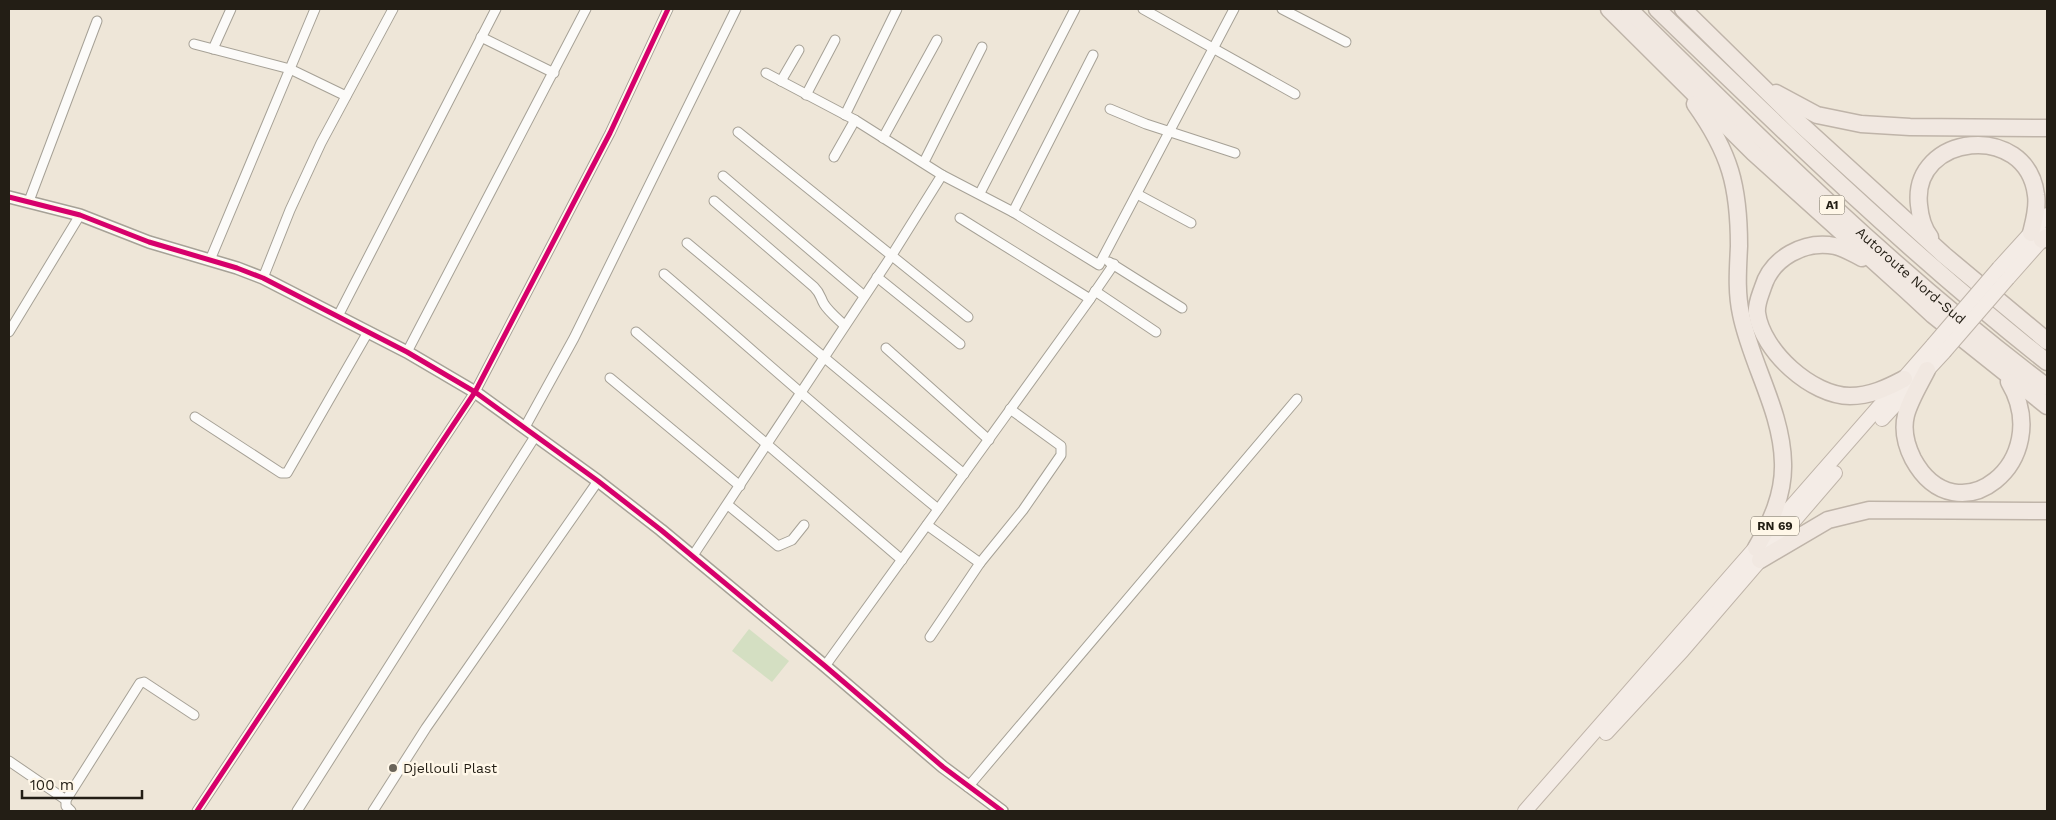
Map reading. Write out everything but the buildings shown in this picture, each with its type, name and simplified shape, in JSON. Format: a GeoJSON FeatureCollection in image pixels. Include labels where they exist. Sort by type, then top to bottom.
{"type":"FeatureCollection","features":[{"type":"Feature","properties":{"kind":"highway"},"geometry":{"type":"LineString","coordinates":[[1609,9],[1754,153],[1907,291],[2047,406]]}},
{"type":"Feature","properties":{"kind":"highway","name":"Autoroute Nord-Sud"},"geometry":{"type":"LineString","coordinates":[[1629,9],[1851,223],[1939,300],[2047,388]]}},
{"type":"Feature","properties":{"kind":"highway","name":"Autoroute Nord-Sud"},"geometry":{"type":"LineString","coordinates":[[1657,9],[1781,129],[1878,218],[2047,362]]}},
{"type":"Feature","properties":{"kind":"highway"},"geometry":{"type":"LineString","coordinates":[[1683,9],[1797,121],[1944,254],[2047,341]]}},
{"type":"Feature","properties":{"kind":"highway"},"geometry":{"type":"LineString","coordinates":[[1649,49],[1683,88],[1702,114],[1717,139],[1735,186],[1739,210],[1736,273],[1740,314],[1748,344],[1772,406],[1783,464],[1780,497],[1758,554]]}},
{"type":"Feature","properties":{"kind":"highway"},"geometry":{"type":"LineString","coordinates":[[1724,50],[1775,92],[1817,115],[1836,120],[1861,124],[1910,127],[2047,128]]}},
{"type":"Feature","properties":{"kind":"highway"},"geometry":{"type":"LineString","coordinates":[[1944,254],[1927,233],[1920,215],[1918,197],[1923,179],[1932,164],[1944,154],[1960,146],[1987,145],[2010,152],[2029,171],[2036,196],[2042,236]]}},
{"type":"Feature","properties":{"kind":"highway","name":"RN 69"},"geometry":{"type":"LineString","coordinates":[[1537,811],[1682,651],[1758,554],[1904,379],[1938,348],[2003,273],[2042,236],[2047,215]]}},
{"type":"Feature","properties":{"kind":"highway"},"geometry":{"type":"LineString","coordinates":[[1904,379],[1885,389],[1865,395],[1848,396],[1824,389],[1799,376],[1786,366],[1768,343],[1761,328],[1757,312],[1766,278],[1773,268],[1786,256],[1800,248],[1817,245],[1835,246],[1854,254],[1875,266],[1907,291]]}},
{"type":"Feature","properties":{"kind":"highway","name":"RN 69"},"geometry":{"type":"LineString","coordinates":[[1524,811],[1927,370],[1938,348]]}},
{"type":"Feature","properties":{"kind":"highway"},"geometry":{"type":"LineString","coordinates":[[1927,370],[1906,415],[1904,432],[1907,448],[1924,475],[1943,487],[1970,493],[1982,491],[2006,478],[2025,452],[2029,437],[2028,420],[2024,404],[2015,389],[1995,365]]}},
{"type":"Feature","properties":{"kind":"highway"},"geometry":{"type":"LineString","coordinates":[[1758,554],[1828,520],[1869,510],[2047,511]]}},
{"type":"Feature","properties":{"kind":"street"},"geometry":{"type":"LineString","coordinates":[[213,49],[231,9]]}},
{"type":"Feature","properties":{"kind":"street"},"geometry":{"type":"LineString","coordinates":[[210,260],[315,9]]}},
{"type":"Feature","properties":{"kind":"street"},"geometry":{"type":"LineString","coordinates":[[263,278],[290,210],[321,143],[393,9]]}},
{"type":"Feature","properties":{"kind":"street"},"geometry":{"type":"LineString","coordinates":[[338,316],[496,9]]}},
{"type":"Feature","properties":{"kind":"street"},"geometry":{"type":"LineString","coordinates":[[407,352],[586,9]]}},
{"type":"Feature","properties":{"kind":"street"},"geometry":{"type":"LineString","coordinates":[[198,811],[475,392],[610,133],[668,9]]}},
{"type":"Feature","properties":{"kind":"street"},"geometry":{"type":"LineString","coordinates":[[524,427],[574,338],[736,9]]}},
{"type":"Feature","properties":{"kind":"street"},"geometry":{"type":"LineString","coordinates":[[845,115],[896,9]]}},
{"type":"Feature","properties":{"kind":"street"},"geometry":{"type":"LineString","coordinates":[[980,194],[1074,9]]}},
{"type":"Feature","properties":{"kind":"street"},"geometry":{"type":"LineString","coordinates":[[1143,9],[1294,94]]}},
{"type":"Feature","properties":{"kind":"street"},"geometry":{"type":"LineString","coordinates":[[1101,261],[1234,9]]}},
{"type":"Feature","properties":{"kind":"street"},"geometry":{"type":"LineString","coordinates":[[1282,9],[1346,42]]}},
{"type":"Feature","properties":{"kind":"street"},"geometry":{"type":"LineString","coordinates":[[29,201],[97,21]]}},
{"type":"Feature","properties":{"kind":"street"},"geometry":{"type":"LineString","coordinates":[[481,37],[554,73]]}},
{"type":"Feature","properties":{"kind":"street"},"geometry":{"type":"LineString","coordinates":[[806,95],[835,40]]}},
{"type":"Feature","properties":{"kind":"street"},"geometry":{"type":"LineString","coordinates":[[883,138],[937,40]]}},
{"type":"Feature","properties":{"kind":"street"},"geometry":{"type":"LineString","coordinates":[[194,44],[290,69],[346,96]]}},
{"type":"Feature","properties":{"kind":"street"},"geometry":{"type":"LineString","coordinates":[[924,162],[982,46]]}},
{"type":"Feature","properties":{"kind":"street"},"geometry":{"type":"LineString","coordinates":[[781,81],[799,50]]}},
{"type":"Feature","properties":{"kind":"street"},"geometry":{"type":"LineString","coordinates":[[1013,212],[1093,55]]}},
{"type":"Feature","properties":{"kind":"street"},"geometry":{"type":"LineString","coordinates":[[766,73],[855,120],[942,174],[1101,261],[1182,308]]}},
{"type":"Feature","properties":{"kind":"street"},"geometry":{"type":"LineString","coordinates":[[1110,109],[1169,132],[1235,153]]}},
{"type":"Feature","properties":{"kind":"street"},"geometry":{"type":"LineString","coordinates":[[834,158],[855,120]]}},
{"type":"Feature","properties":{"kind":"street"},"geometry":{"type":"LineString","coordinates":[[738,132],[968,317]]}},
{"type":"Feature","properties":{"kind":"street"},"geometry":{"type":"LineString","coordinates":[[692,557],[892,255],[942,174]]}},
{"type":"Feature","properties":{"kind":"street"},"geometry":{"type":"LineString","coordinates":[[723,176],[864,295]]}},
{"type":"Feature","properties":{"kind":"street"},"geometry":{"type":"LineString","coordinates":[[1137,194],[1191,224]]}},
{"type":"Feature","properties":{"kind":"street"},"geometry":{"type":"LineString","coordinates":[[9,197],[80,215],[149,242],[263,278],[407,352],[475,392],[598,481],[825,666],[943,767],[1002,811]]}},
{"type":"Feature","properties":{"kind":"street"},"geometry":{"type":"LineString","coordinates":[[714,201],[814,287],[822,296],[824,303],[844,325]]}},
{"type":"Feature","properties":{"kind":"street"},"geometry":{"type":"LineString","coordinates":[[9,332],[80,215]]}},
{"type":"Feature","properties":{"kind":"street"},"geometry":{"type":"LineString","coordinates":[[960,218],[1090,299]]}},
{"type":"Feature","properties":{"kind":"street"},"geometry":{"type":"LineString","coordinates":[[687,243],[964,474]]}},
{"type":"Feature","properties":{"kind":"street"},"geometry":{"type":"LineString","coordinates":[[825,666],[1111,268]]}},
{"type":"Feature","properties":{"kind":"street"},"geometry":{"type":"LineString","coordinates":[[664,274],[801,392],[828,418],[938,509]]}},
{"type":"Feature","properties":{"kind":"street"},"geometry":{"type":"LineString","coordinates":[[877,277],[960,344]]}},
{"type":"Feature","properties":{"kind":"street"},"geometry":{"type":"LineString","coordinates":[[1095,291],[1156,332]]}},
{"type":"Feature","properties":{"kind":"street"},"geometry":{"type":"LineString","coordinates":[[195,417],[280,473],[287,473],[368,332]]}},
{"type":"Feature","properties":{"kind":"street"},"geometry":{"type":"LineString","coordinates":[[636,332],[902,560]]}},
{"type":"Feature","properties":{"kind":"street"},"geometry":{"type":"LineString","coordinates":[[886,348],[989,440]]}},
{"type":"Feature","properties":{"kind":"street"},"geometry":{"type":"LineString","coordinates":[[610,378],[740,486]]}},
{"type":"Feature","properties":{"kind":"street"},"geometry":{"type":"LineString","coordinates":[[968,787],[1297,399]]}},
{"type":"Feature","properties":{"kind":"street"},"geometry":{"type":"LineString","coordinates":[[930,637],[980,563],[1023,510],[1061,455],[1062,446],[1010,409]]}},
{"type":"Feature","properties":{"kind":"street"},"geometry":{"type":"LineString","coordinates":[[297,811],[536,435]]}},
{"type":"Feature","properties":{"kind":"street"},"geometry":{"type":"LineString","coordinates":[[373,811],[426,728],[598,481]]}},
{"type":"Feature","properties":{"kind":"street"},"geometry":{"type":"LineString","coordinates":[[728,505],[778,546],[792,540],[804,526]]}},
{"type":"Feature","properties":{"kind":"street"},"geometry":{"type":"LineString","coordinates":[[927,525],[980,563]]}},
{"type":"Feature","properties":{"kind":"street"},"geometry":{"type":"LineString","coordinates":[[71,811],[66,806],[66,800],[140,682],[144,682],[194,715]]}},
{"type":"Feature","properties":{"kind":"street"},"geometry":{"type":"LineString","coordinates":[[9,761],[66,800]]}},
{"type":"Feature","properties":{"kind":"green space"},"geometry":{"type":"Polygon","coordinates":[[[749,629],[789,661],[772,682],[732,651],[749,629]]]}},
{"type":"Feature","properties":{"kind":"cycle path"},"geometry":{"type":"LineString","coordinates":[[197,811],[475,392],[610,133],[668,9]]}},
{"type":"Feature","properties":{"kind":"cycle path"},"geometry":{"type":"LineString","coordinates":[[9,197],[80,215],[149,242],[237,268],[263,278],[407,352],[475,392],[598,481],[661,530],[943,767],[1002,811]]}},
{"type":"Feature","properties":{"kind":"place","name":"Djellouli Plast"},"geometry":{"type":"Point","coordinates":[393,768]}}]}
